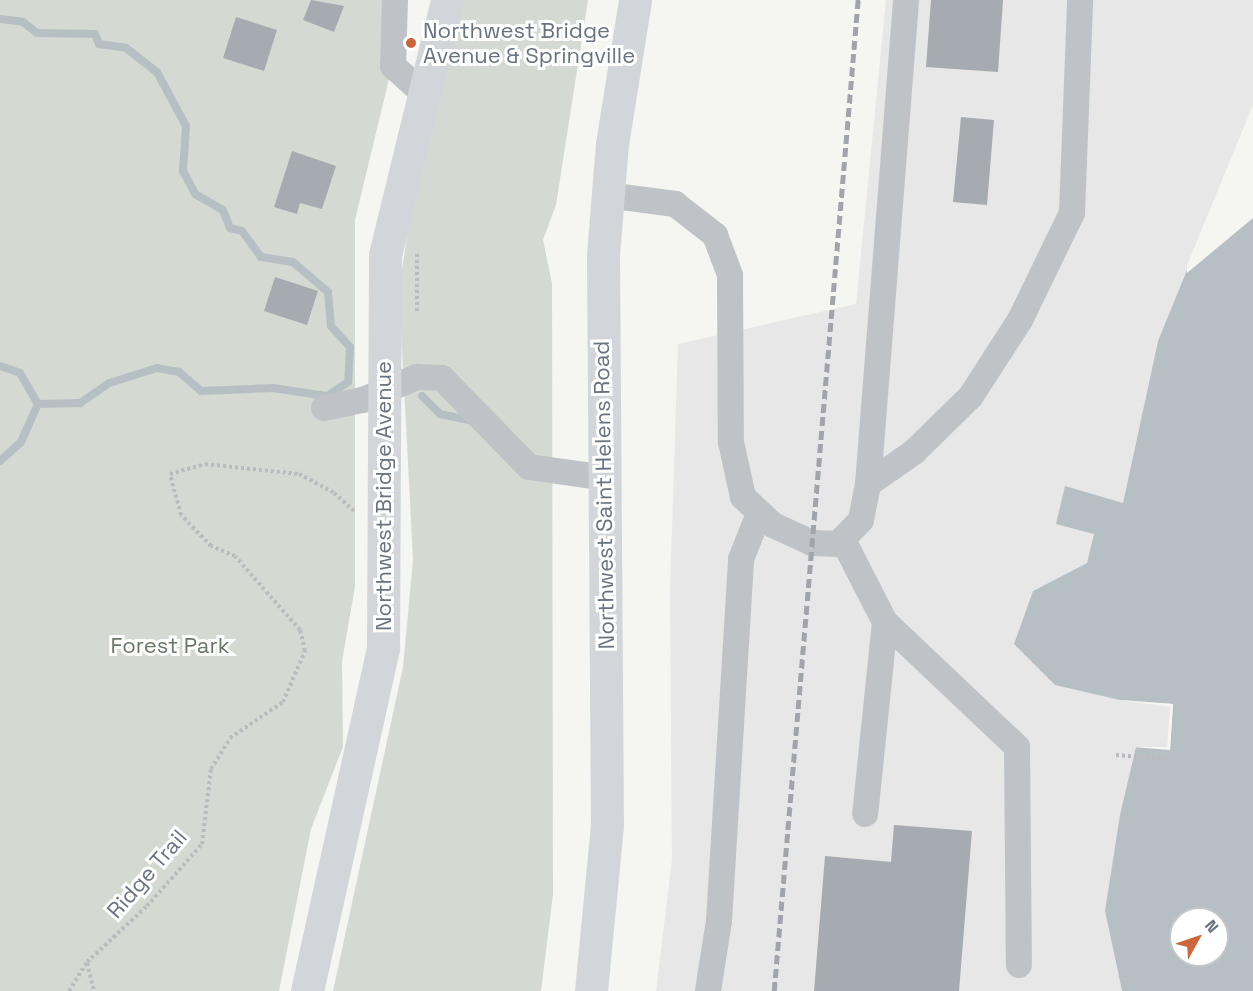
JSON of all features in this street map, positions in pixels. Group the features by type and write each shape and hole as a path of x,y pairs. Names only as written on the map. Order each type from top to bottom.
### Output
{"main road":[{"name":"Northwest Bridge Avenue","path":"307,991 380,672 373,525 383,279 389,228 447,0"},
{"name":"Northwest Saint Helens Road","path":"591,991 608,826 602,326 607,195 635,0"}],"street":[{"path":"395,0 393,66 422,92"},
{"path":"607,195 684,208 706,223 726,254 731,442 743,496 758,516 812,543 843,540 861,520 868,484 906,0"},
{"path":"868,484 914,453 970,396 1020,320 1072,213 1080,0"},
{"path":"324,408 363,400 417,376 442,378 529,467 605,478"},
{"path":"708,991 719,921 741,559 758,516"},
{"path":"843,540 885,622 1017,747 1019,965"},
{"path":"865,814 885,622"}],"path":[{"path":"416,323 417,245"},
{"name":"Ridge Trail","path":"69,991 87,962 202,843 212,769 231,738 283,702 305,651 300,630 235,556 211,546 180,515 170,474 205,464 299,474 334,493 373,525"},
{"path":"1116,755 1166,759"},
{"path":"87,962 94,991"}],"shaded area":[{"path":"886,0 1253,0 1253,108 1158,341 1123,503 1065,487 1095,534 1087,563 1033,591 1120,700 1173,704 1170,750 1105,911 1122,991 656,991 672,860 670,591 678,344 856,304"},
{"path":"1253,108 1253,991 1122,991 1105,911 1120,815 1136,747 1170,749 1173,704 1120,700 1055,685 1014,644 1033,591 1087,563 1094,534 1056,524 1065,486 1123,503 1158,341"}],"green space":[{"name":"Forest Park","path":"0,0 408,0 355,220 355,587 342,661 343,747 311,829 279,991 0,991"},
{"path":"460,0 588,0 556,205 543,240 552,283 553,894 541,991 333,991 403,667 413,560 399,290 411,209"}],"pier":[{"path":"1253,105 1253,218 1187,273 1187,265"},
{"path":"1120,700 1173,704 1170,750 1133,747 1167,747 1170,707"}],"building":[{"path":"311,0 344,6 334,32 303,20"},
{"path":"931,0 1003,0 998,72 926,67"},
{"path":"236,17 277,30 264,71 223,58"},
{"path":"961,117 994,120 987,205 953,202"},
{"path":"292,151 336,166 322,209 300,203 297,214 274,207"},
{"path":"275,277 318,291 307,325 264,311"},
{"path":"894,825 972,831 959,991 814,991 825,856 891,862"}],"waterway":[{"path":"0,19 23,22 37,33 95,34 99,44 126,48 157,72 186,126 183,171 195,194 223,210 230,228 242,231 261,257 293,262 328,292 331,326 350,347 348,382 327,396 273,388 201,391 179,372 157,368 109,383 80,403 38,404"},
{"path":"0,366 20,373 38,404"},
{"path":"422,396 440,414 478,422"},
{"path":"0,461 21,442 38,404"}],"railway":[{"path":"774,991 858,0"}],"place":[{"name":"Northwest Bridge Avenue & Springville","path":"411,43"}]}
